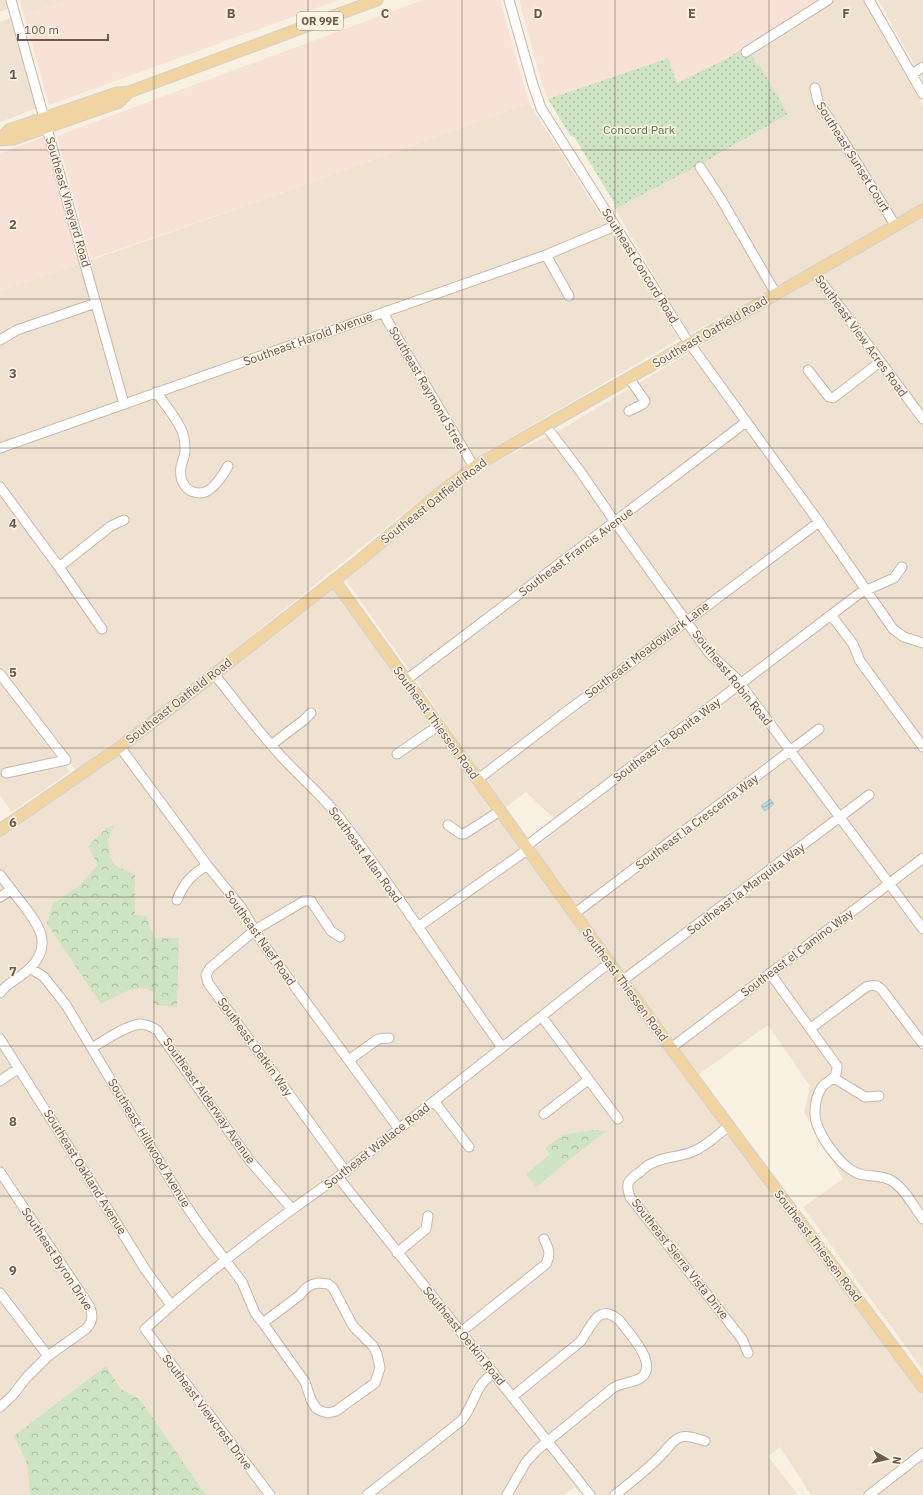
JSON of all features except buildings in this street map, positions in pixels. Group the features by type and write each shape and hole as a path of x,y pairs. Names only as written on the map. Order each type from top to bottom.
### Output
{"main road":[{"name":"OR 99E","path":"0,140 9,130 45,123 117,93 129,92 377,0"},
{"name":"Southeast Oatfield Road","path":"0,830 120,747 334,580 474,467 923,210"},
{"name":"Southeast Thiessen Road","path":"334,580 622,981 923,1387"}],"street":[{"name":"Southeast Vineyard Road","path":"11,0 124,404"},
{"name":"Southeast Concord Road","path":"509,0 541,108 689,343 819,522 893,629 904,637 923,643"},
{"path":"746,52 828,0"},
{"path":"869,0 923,94"},
{"path":"912,74 923,67"},
{"name":"Southeast Sunset Court","path":"815,88 818,102 895,225"},
{"path":"700,167 721,199 776,294"},
{"name":"Southeast Harold Avenue","path":"0,448 546,254 615,226"},
{"path":"546,254 569,296"},
{"name":"Southeast View Acres Road","path":"814,272 923,419"},
{"path":"0,340 17,330 96,302"},
{"name":"Southeast Raymond Street","path":"384,312 387,320 474,467"},
{"path":"808,370 828,397 833,398 880,362"},
{"path":"629,378 645,401 643,404 629,411"},
{"path":"156,392 179,425 183,434 185,450 181,473 182,483 188,490 200,493 205,492 221,480 228,466"},
{"name":"Southeast Francis Avenue","path":"406,680 746,422"},
{"name":"Southeast Robin Road","path":"545,425 580,471 709,653 726,668 740,684 923,929"},
{"path":"0,487 59,567 102,629"},
{"path":"59,567 111,526 124,520"},
{"name":"Southeast Meadowlark Lane","path":"477,780 819,522"},
{"name":"Southeast la Bonita Way","path":"418,927 526,848 831,615 866,590 894,578 902,567"},
{"path":"831,615 853,644 860,661 923,747"},
{"path":"0,674 66,760 6,773"},
{"name":"Southeast Allan Road","path":"214,674 271,745 334,811 502,1047"},
{"path":"271,745 311,713"},
{"path":"397,754 438,726"},
{"name":"Southeast la Crescenta Way","path":"574,914 820,729"},
{"name":"Southeast Naef Road","path":"120,747 207,865 241,907 270,953 399,1129"},
{"name":"Southeast la Marquita Way","path":"622,981 841,818 869,795"},
{"path":"448,825 461,834 464,834 500,811"},
{"name":"Southeast el Camino Way","path":"671,1048 923,858"},
{"path":"177,900 186,882 207,865"},
{"path":"0,874 36,922 41,933 42,943 40,952 30,968 7,985 0,993"},
{"path":"0,897 11,890"},
{"name":"Southeast Oetkin Way","path":"340,937 332,931 311,901 304,901 255,930 210,968 206,975 208,983 342,1175"},
{"name":"Southeast Wallace Road","path":"145,1329 171,1305 226,1261 292,1209 342,1175 609,963"},
{"name":"Southeast Hillwood Avenue","path":"30,968 41,974 56,991 92,1048 183,1201 246,1289 255,1312 301,1376 316,1408 328,1413 336,1410 374,1383 380,1368 377,1354 373,1346 353,1326 338,1296 333,1288 328,1284 313,1284 263,1323"},
{"path":"770,973 837,1066 837,1072 834,1078 823,1086 816,1099 814,1114 820,1132 840,1160 850,1169 862,1175 886,1178 897,1184 923,1219"},
{"path":"811,1028 866,987 877,985 884,991 923,1044"},
{"path":"542,1017 618,1119"},
{"name":"Southeast Alderway Avenue","path":"92,1048 130,1027 140,1024 157,1030 250,1161 292,1209"},
{"path":"349,1060 378,1039 389,1038"},
{"name":"Southeast Oakland Avenue","path":"0,1039 145,1269 171,1305"},
{"path":"0,1081 19,1068"},
{"path":"834,1078 865,1097 879,1096"},
{"path":"544,1114 588,1080"},
{"path":"434,1101 469,1147"},
{"name":"Southeast Sierra Vista Drive","path":"729,1126 694,1151 681,1156 660,1160 651,1164 630,1179 627,1189 630,1197 742,1339 748,1353"},
{"name":"Southeast Byron Drive","path":"0,1172 90,1307 93,1315 91,1323 86,1329 48,1356 29,1375 19,1389 1,1402"},
{"name":"Southeast Oetkin Road","path":"342,1175 398,1253 590,1495"},
{"path":"398,1253 426,1229 428,1216"},
{"path":"460,1332 546,1264 550,1257 549,1249 544,1239"},
{"path":"0,1294 48,1356"},
{"path":"507,1495 526,1462 547,1442 613,1388 642,1377 648,1365 646,1357 620,1320 609,1314 602,1314 596,1317 592,1322 586,1335 580,1342 512,1397"},
{"name":"Southeast Viewcrest Drive","path":"145,1329 270,1495"},
{"path":"367,1495 461,1420 470,1410 479,1386 485,1379 494,1373"},
{"path":"615,1495 658,1459 674,1441 680,1437 694,1437 705,1441"},
{"path":"869,1495 923,1453"}],"shaded area":[{"path":"0,0 6,0 9,9 0,12"},
{"path":"20,0 70,0 24,14"},
{"path":"70,0 339,0 49,105 24,14"},
{"path":"423,0 500,0 529,103 285,192 91,259 57,136"},
{"path":"519,0 819,0 726,59 677,84 668,58 548,99 541,80"},
{"path":"834,0 863,0 923,105 923,203 777,286 703,163 788,114 766,76 759,65 757,65 747,46"},
{"path":"878,0 923,0 923,80"},
{"path":"11,18 37,108 0,122 0,22"},
{"path":"529,103 679,339 476,458 419,501 208,671 77,772 0,670 0,291 285,192"},
{"path":"44,137 80,264 0,291 0,153"},
{"path":"695,167 770,292 689,334 615,209"},
{"path":"923,218 923,1370 803,1207 843,1179 804,1112 810,1086 768,1025 699,1074 672,1040 534,849 562,826 526,792 505,808 345,578 473,472 557,432 812,279"},
{"path":"333,587 602,961 609,973 923,1395 923,1495 811,1495 780,1447 768,1456 798,1495 582,1495 575,1487 564,1495 206,1495 139,1398 121,1389 106,1366 27,1463 30,1495 0,1495 0,833"},
{"path":"0,681 70,772 12,812 0,796"}],"green space":[{"name":"Concord Park","path":"747,46 757,65 759,64 788,114 703,163 615,209 614,202 574,137 570,135 548,99 668,58 677,83 726,59"},
{"path":"114,825 108,840 110,858 116,866 135,874 135,915 146,916 154,938 179,938 177,1007 153,1005 154,993 148,989 141,988 128,991 101,1004 47,924 53,903 78,887 98,865 88,846 107,828"},
{"path":"593,1130 606,1131 560,1167 545,1148 563,1135"},
{"path":"551,1153 562,1166 537,1187 526,1174"},
{"path":"106,1366 121,1389 139,1398 206,1495 30,1495 27,1463 14,1436"}],"water":[{"path":"770,799 774,804 765,811 761,806"}]}
